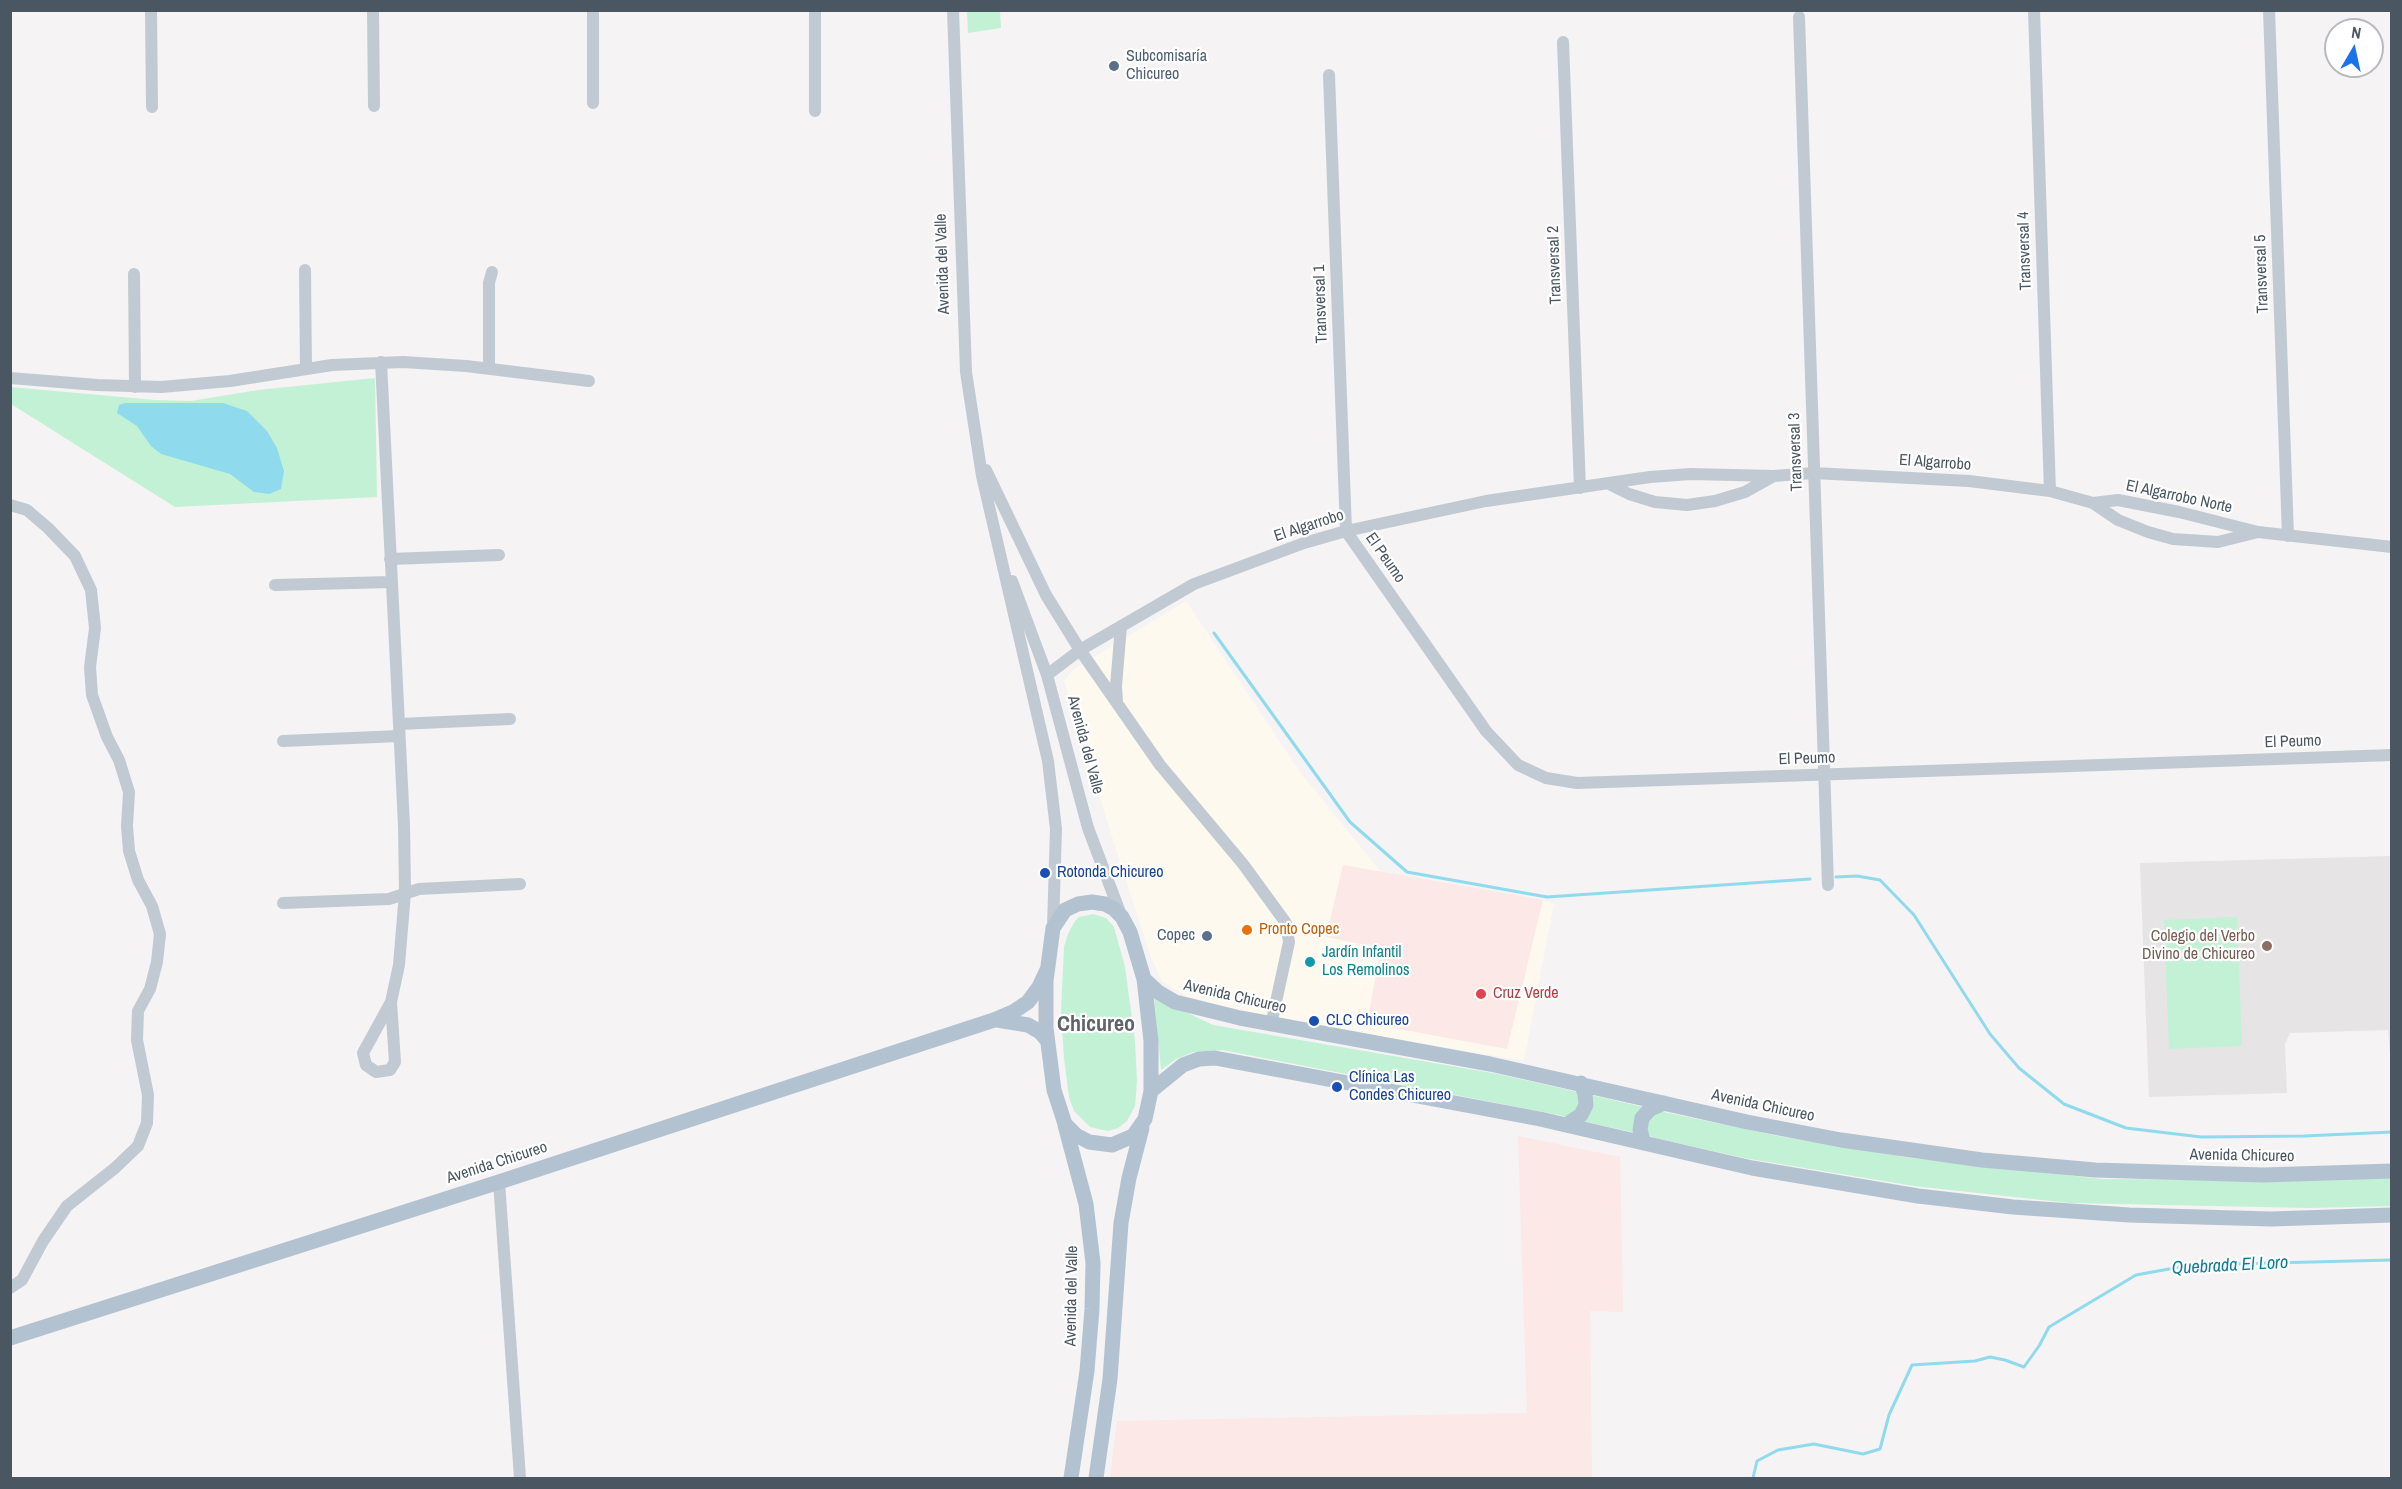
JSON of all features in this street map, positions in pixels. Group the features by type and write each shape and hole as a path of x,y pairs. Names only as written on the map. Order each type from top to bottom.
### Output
{"main road":[{"path":"1053,928 1065,910 1085,902 1106,904 1122,917 1136,947 1144,979 1151,1041 1151,1091 1129,1178 1121,1223 1110,1379 1096,1479"},
{"name":"Avenida del Valle","path":"1053,928 1045,1004 1047,1040 1054,1090 1086,1204 1093,1263 1087,1371 1071,1479"},
{"name":"Avenida Chicureo","path":"10,1338 499,1182 994,1020 1013,1012 1028,1002 1039,987 1047,970"},
{"name":"Avenida Chicureo","path":"1144,979 1166,998 1180,1004 1271,1025 1490,1064 1811,1135 1993,1161 2176,1173 2309,1175 2391,1171"},
{"name":"Avenida Chicureo","path":"994,1020 1028,1025 1040,1032 1047,1040"},
{"path":"1151,1091 1184,1065 1199,1059 1215,1058 1566,1125 1741,1165 1918,1196 2013,1208 2178,1217 2292,1219 2391,1215"},
{"path":"1566,1125 1581,1115 1586,1105 1581,1083"},
{"path":"1644,1143 1640,1130 1642,1118 1650,1109 1664,1103"},
{"path":"1062,1117 1070,1130 1082,1139 1104,1145 1128,1140 1143,1125"}],"street":[{"path":"151,10 152,107"},
{"path":"373,10 374,106"},
{"path":"593,10 593,103"},
{"path":"815,10 815,111"},
{"name":"Avenida del Valle","path":"953,10 963,332 967,383 977,451 990,514 1048,760 1056,829 1053,928"},
{"name":"Transversal 4","path":"2034,10 2050,491"},
{"name":"Transversal 5","path":"2269,10 2288,536"},
{"name":"Transversal 3","path":"1798,17 1828,885"},
{"name":"Transversal 2","path":"1563,42 1580,488"},
{"name":"Transversal 1","path":"1329,75 1346,531"},
{"path":"305,270 306,368"},
{"path":"489,369 489,283 492,272"},
{"path":"134,274 135,387"},
{"path":"381,362 405,893 401,954 391,1002 395,1062 390,1070 375,1072 366,1065 363,1053 391,1002"},
{"path":"10,378 135,387 208,384 306,368 381,362 423,362 589,381"},
{"path":"977,451 1046,595 1080,650 1160,765 1243,864 1286,922 1289,942 1271,1025"},
{"name":"El Algarrobo","path":"1773,476 1813,473 1923,478 2050,491 2093,502"},
{"path":"1609,484 1650,477 1691,474 1773,476"},
{"path":"1609,484 1629,494 1654,502 1687,505 1715,501 1745,492 1773,476"},
{"name":"El Algarrobo","path":"1047,675 1080,650 1194,584 1304,543 1346,531 1477,503 1609,484"},
{"name":"El Algarrobo Norte","path":"2093,502 2118,500 2139,503 2258,532"},
{"path":"2093,502 2118,519 2148,532 2174,539 2218,542 2258,532 2391,547"},
{"path":"10,505 27,510 75,556 91,590 95,628 90,668 92,695 107,737 119,760 129,792 127,826 129,851 138,880 152,906 160,934 158,962 150,988 138,1011 137,1040 148,1095 147,1123 138,1146 115,1168 67,1206 43,1241 22,1280 10,1288"},
{"name":"Avenida del Valle","path":"990,514 1047,675 1089,828 1122,917"},
{"name":"El Peumo","path":"1346,531 1491,736 1511,759 1527,771 1546,778 1577,783 2391,755"},
{"path":"390,559 499,555"},
{"path":"275,585 391,582"},
{"path":"1117,704 1116,686 1121,626"},
{"path":"283,741 510,719"},
{"path":"283,903 389,899 419,889 520,884"},
{"path":"499,1182 520,1479"}],"shaded area":[{"path":"1186,601 1300,772 1381,872 1554,903 1524,1061 1257,1015 1186,996 1162,981 1152,960 1117,853 1064,681 1074,669"},
{"name":"Colegio del Verbo Divino de Chicureo","path":"2391,856 2391,1068 2388,1030 2290,1033 2285,1044 2287,1093 2149,1097 2140,863"},
{"path":"1343,865 1543,900 1507,1049 1367,1023 1381,948 1326,937"},
{"path":"1518,1136 1620,1157 1623,1312 1590,1311 1592,1478 1110,1478 1117,1421 1527,1413"}],"green space":[{"path":"967,11 1000,11 1001,28 968,33"},
{"path":"375,378 377,497 175,507 11,404 10,387 191,401 258,390"},
{"path":"1093,914 1106,918 1114,927 1125,967 1135,1041 1137,1082 1135,1106 1127,1121 1118,1128 1108,1131 1090,1127 1074,1111 1069,1097 1064,1058 1061,1013 1064,947 1075,921 1079,917"},
{"path":"2237,917 2242,1046 2169,1049 2164,920"},
{"path":"1154,997 1213,1025 1498,1074 1578,1092 1581,1101 1576,1111 1569,1117 1222,1050 1193,1052 1176,1059 1161,1070"},
{"path":"1591,1095 1643,1107 1636,1133 1582,1121"},
{"path":"1659,1111 1778,1136 1911,1158 2102,1179 2325,1180 2391,1177 2391,1206 2310,1208 2070,1203 1914,1186 1744,1158 1651,1137 1645,1129 1648,1118"}],"water":[{"path":"125,403 223,403 247,411 267,431 277,448 284,471 281,489 269,494 254,492 230,474 161,454 151,446 137,426 117,413 119,405"}],"waterway":[{"path":"1214,633 1350,822 1407,872 1547,897 1810,879"},
{"path":"1836,877 1857,876 1880,880 1914,915 1990,1034 2019,1068 2064,1104 2126,1128 2201,1137 2392,1132"},
{"name":"Quebrada El Loro","path":"1753,1478 1757,1461 1778,1450 1814,1444 1863,1454 1880,1449 1889,1415 1912,1365 1975,1361 1990,1357 2024,1367 2049,1327 2136,1275 2191,1265 2392,1260"}],"place":[{"name":"Subcomisaría Chicureo","path":"1114,66"},
{"name":"Rotonda Chicureo","path":"1045,873"},
{"name":"Pronto Copec","path":"1247,930"},
{"name":"Copec","path":"1207,936"},
{"name":"Colegio del Verbo Divino de Chicureo","path":"2267,946"},
{"name":"Jardín Infantil Los Remolinos","path":"1310,962"},
{"name":"Cruz Verde","path":"1481,994"},
{"name":"CLC Chicureo","path":"1314,1021"},
{"name":"Clínica Las Condes Chicureo","path":"1337,1087"}],"district":[{"name":"Chicureo","path":"1096,1025"}]}
